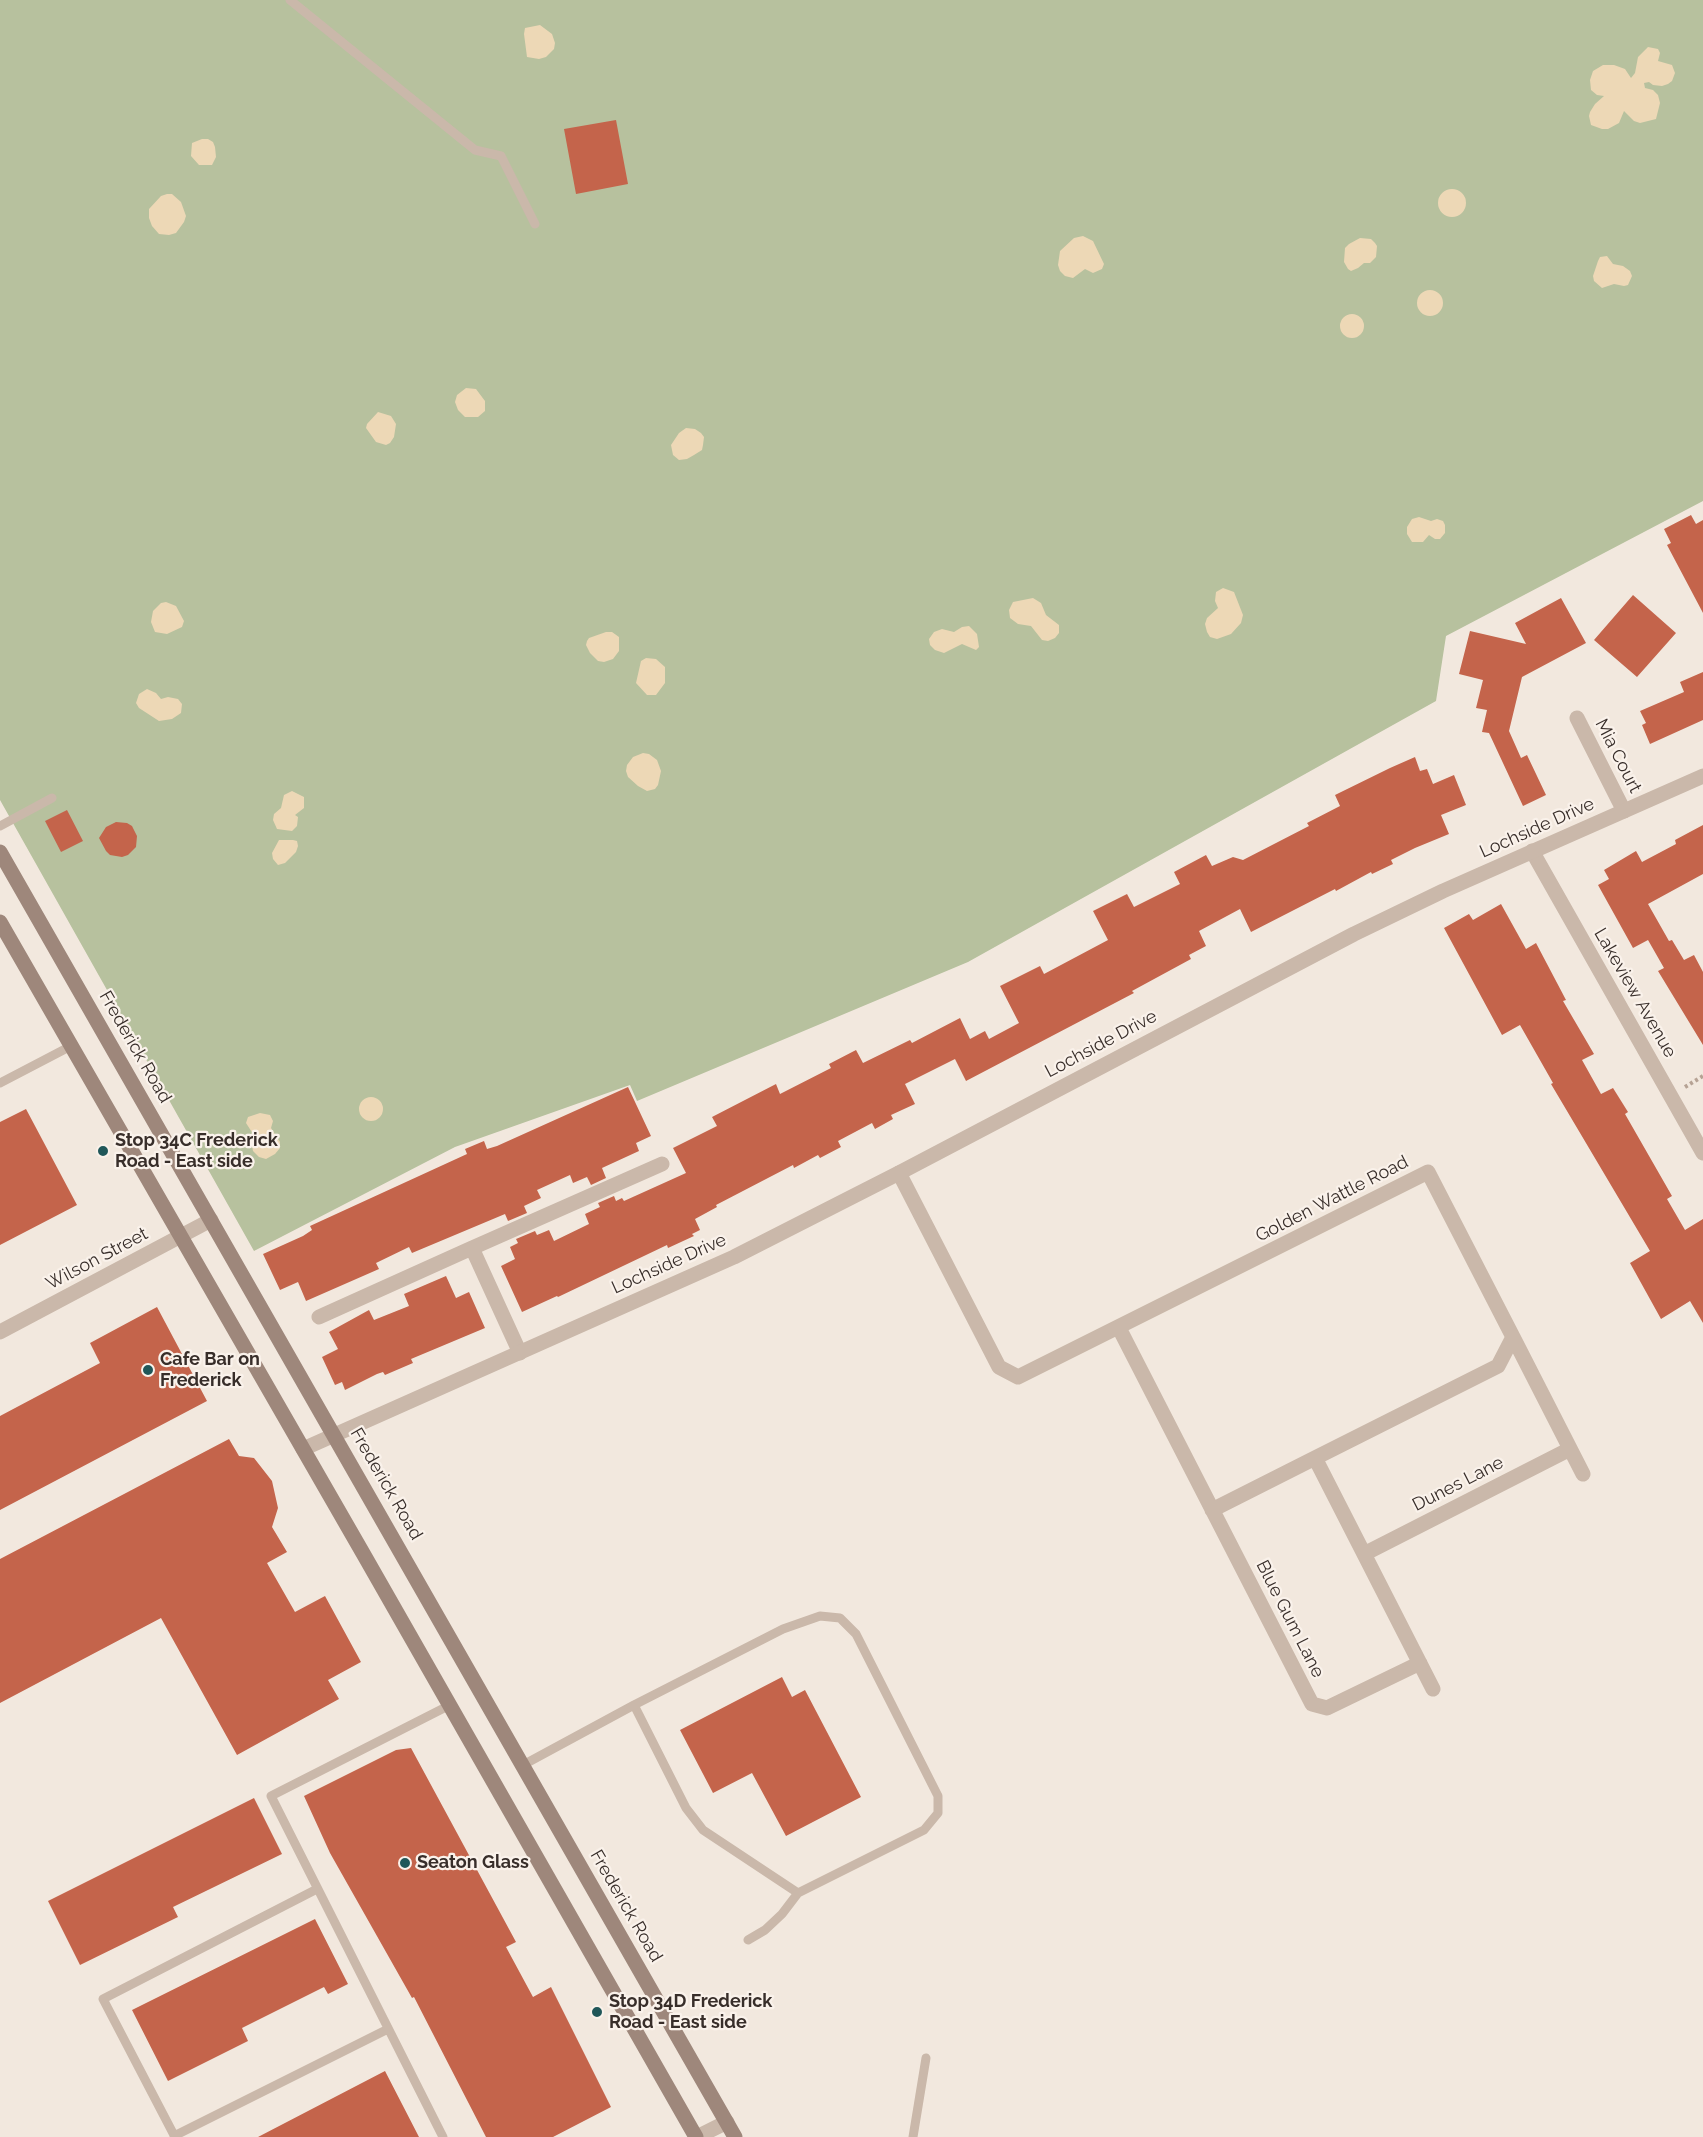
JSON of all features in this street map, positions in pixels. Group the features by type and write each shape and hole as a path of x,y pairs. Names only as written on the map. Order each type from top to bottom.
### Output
{"main road":[{"name":"Frederick Road","path":"0,852 735,2137"},
{"path":"0,922 696,2137"}],"street":[{"name":"Mia Court","path":"1577,718 1624,811"},
{"name":"Lochside Drive","path":"303,1449 734,1257 1354,934 1443,891 1703,776"},
{"name":"Lakeview Avenue","path":"1532,851 1703,1153"},
{"path":"319,1317 662,1164"},
{"name":"Golden Wattle Road","path":"899,1173 999,1367 1018,1377 1428,1172 1513,1337"},
{"name":"Wilson Street","path":"0,1332 211,1220"},
{"path":"472,1248 520,1353"},
{"name":"Blue Gum Lane","path":"1119,1328 1312,1704 1327,1708 1420,1663"},
{"path":"1513,1337 1583,1474"},
{"path":"1212,1510 1498,1366 1513,1337"},
{"name":"Dunes Lane","path":"1364,1554 1570,1449"},
{"path":"1315,1458 1433,1689"},
{"path":"696,2137 727,2122"}],"lane":[{"path":"290,0 475,150 501,156 535,224"},
{"path":"0,826 52,798"},
{"path":"0,1083 71,1046"},
{"path":"523,1765 783,1629 820,1616 840,1618 856,1634 938,1796 938,1813 924,1830 798,1893 782,1914 765,1930 748,1940"},
{"path":"443,2137 271,1796 450,1705"},
{"path":"634,1705 686,1808 703,1830 798,1893"},
{"path":"317,1889 104,1999 175,2136 388,2029"},
{"path":"913,2137 926,2058"}],"green space":[{"path":"0,0 1703,0 1703,501 1446,636 1436,701 968,962 637,1101 630,1085 455,1147 254,1251 0,800"}],"sand":[{"path":"540,25 552,34 554,49 546,57 539,59 527,57 525,28"},
{"path":"1648,47 1658,49 1660,53 1658,61 1672,65 1675,73 1672,81 1662,86 1649,82 1644,83 1645,88 1653,90 1658,95 1660,103 1656,119 1640,123 1634,121 1624,111 1619,123 1608,129 1591,125 1590,112 1604,96 1597,95 1591,90 1590,80 1593,71 1603,65 1614,65 1625,69 1631,78 1635,73 1638,57"},
{"path":"202,139 213,142 215,147 216,157 212,165 199,165 191,156 192,143"},
{"path":"1452,189 1462,193 1466,203 1462,213 1452,217 1442,213 1438,203 1442,193"},
{"path":"172,194 181,202 186,216 176,233 169,235 159,234 149,218 149,209 161,196"},
{"path":"1083,236 1093,241 1104,264 1102,269 1093,273 1085,269 1073,278 1065,276 1058,265 1060,251 1074,238"},
{"path":"1360,238 1371,239 1375,243 1376,257 1370,263 1364,263 1351,271 1344,262 1345,248"},
{"path":"1607,256 1613,264 1623,266 1630,271 1632,276 1628,285 1614,284 1602,288 1594,281 1593,276 1600,257"},
{"path":"1430,290 1439,294 1443,303 1439,312 1430,316 1421,312 1417,303 1421,294"},
{"path":"1352,314 1357,315 1363,321 1363,331 1357,337 1352,338 1347,337 1341,331 1340,326 1341,321 1347,315"},
{"path":"466,388 476,389 485,401 485,411 478,417 465,417 458,410 455,402 457,395"},
{"path":"378,412 391,416 396,424 394,437 386,445 376,442 366,428"},
{"path":"686,428 695,429 704,437 702,450 687,459 679,460 673,455 671,445 679,433"},
{"path":"1419,517 1431,521 1437,519 1443,521 1445,533 1440,539 1429,535 1423,542 1412,542 1407,534 1407,527 1412,519"},
{"path":"1223,588 1234,592 1243,615 1241,623 1231,634 1217,639 1210,637 1205,624 1207,618 1218,608 1215,601 1216,592"},
{"path":"1033,598 1041,603 1046,615 1059,625 1059,633 1055,638 1048,641 1042,640 1031,626 1018,624 1010,618 1009,610 1013,602"},
{"path":"166,602 176,606 184,621 182,627 167,634 155,632 151,622 153,611 161,603"},
{"path":"969,626 977,634 979,647 976,650 962,644 944,653 935,650 930,645 929,639 934,632 942,629 954,632"},
{"path":"612,632 619,637 619,651 613,659 598,661 590,653 586,645 587,641 589,638"},
{"path":"646,658 656,659 665,667 665,683 656,695 647,695 636,683 641,661"},
{"path":"147,689 156,693 161,699 168,697 178,699 182,704 181,713 172,719 159,721 139,708 136,703 139,694"},
{"path":"643,753 657,760 661,771 658,785 655,789 647,791 628,777 626,771 633,757"},
{"path":"292,791 304,797 304,808 295,815 298,817 297,826 292,831 277,829 273,820 274,814 281,808 284,795"},
{"path":"279,840 297,841 298,846 296,852 285,863 278,865 272,853"},
{"path":"371,1097 380,1100 383,1109 380,1118 371,1121 362,1118 359,1109 362,1100"},
{"path":"260,1113 270,1115 273,1121 271,1128 280,1142 280,1148 266,1159 259,1157 253,1151 255,1137 246,1123 248,1117"}],"building":[{"path":"616,120 628,184 576,194 564,129"},
{"path":"1691,515 1696,524 1703,520 1703,613 1667,545 1671,543 1664,529"},
{"path":"1633,595 1676,633 1637,677 1594,640"},
{"path":"1561,598 1586,643 1522,677 1509,731 1521,758 1527,755 1546,795 1523,806 1489,733 1482,732 1487,710 1476,708 1483,680 1459,674 1470,631 1526,644 1515,623"},
{"path":"1703,672 1703,720 1650,744 1642,725 1646,723 1640,711 1684,692 1680,682"},
{"path":"1415,757 1420,771 1427,769 1433,784 1454,775 1466,805 1441,815 1449,834 1415,848 1391,860 1393,864 1372,874 1371,872 1336,891 1335,889 1251,932 1240,909 1199,931 1206,946 1189,955 1191,959 1132,991 1134,993 966,1081 955,1059 905,1084 915,1104 891,1115 893,1119 875,1129 872,1123 838,1141 841,1147 820,1158 818,1155 794,1168 793,1165 716,1205 717,1207 695,1219 700,1230 692,1234 694,1236 668,1248 667,1245 522,1312 501,1266 515,1259 510,1247 518,1243 516,1239 535,1231 537,1235 549,1230 554,1241 589,1224 585,1214 600,1207 598,1203 614,1196 616,1201 622,1198 624,1201 686,1173 673,1148 717,1126 712,1117 776,1084 780,1094 831,1068 829,1064 856,1050 863,1063 910,1040 912,1043 960,1018 970,1039 985,1031 989,1039 1019,1023 1000,986 1040,966 1044,974 1108,940 1093,911 1127,894 1134,907 1180,884 1174,872 1206,855 1212,866 1233,857 1243,860 1309,826 1307,823 1340,806 1335,795"},
{"path":"67,810 83,841 61,852 45,821"},
{"path":"116,822 132,826 137,836 136,847 128,855 122,857 110,855 99,838 106,827"},
{"path":"1703,825 1703,874 1648,904 1669,941 1672,940 1684,960 1694,955 1703,972 1703,1045 1658,971 1664,968 1648,940 1633,948 1598,885 1609,879 1604,870 1636,851 1642,862 1676,844 1675,840"},
{"path":"1501,904 1526,949 1536,943 1566,1000 1563,1001 1594,1054 1582,1060 1601,1094 1613,1088 1628,1112 1625,1114 1672,1196 1667,1199 1685,1230 1703,1219 1703,1323 1690,1301 1661,1319 1630,1263 1650,1251 1551,1084 1553,1083 1520,1025 1502,1035 1444,928 1469,914 1473,920"},
{"path":"628,1087 651,1136 636,1143 639,1151 602,1168 606,1178 591,1185 587,1177 573,1183 570,1175 537,1190 541,1198 524,1206 527,1213 508,1221 505,1214 412,1253 409,1247 376,1263 379,1269 306,1301 298,1282 280,1290 263,1254 303,1236 312,1230 310,1226 467,1154 465,1149 484,1141 487,1149 497,1146"},
{"path":"26,1109 77,1205 0,1245 0,1122"},
{"path":"446,1276 456,1298 469,1292 485,1328 411,1359 413,1363 385,1375 383,1372 377,1374 345,1390 342,1382 335,1385 322,1357 338,1349 329,1332 369,1310 374,1320 409,1306 404,1294"},
{"path":"157,1307 207,1401 0,1510 0,1416 100,1363 90,1343"},
{"path":"229,1439 239,1456 254,1458 272,1481 278,1508 272,1527 287,1552 267,1563 295,1612 325,1596 361,1662 328,1680 339,1699 237,1755 161,1618 0,1703 0,1559"},
{"path":"782,1677 792,1697 805,1690 861,1797 786,1836 752,1773 713,1793 680,1730"},
{"path":"411,1748 516,1942 506,1947 533,1997 551,1987 611,2107 553,2137 486,2137 414,1997 412,1998 330,1853 304,1796 396,1750"},
{"path":"254,1798 282,1854 173,1907 178,1917 80,1965 48,1901"},
{"path":"315,1919 348,1984 328,1994 324,1987 242,2028 248,2041 168,2081 132,2010"},
{"path":"385,2071 419,2137 258,2137"}],"place":[{"name":"Stop 34C Frederick Road - East side","path":"103,1151"},
{"name":"Cafe Bar on Frederick","path":"148,1370"},
{"name":"Seaton Glass","path":"405,1863"},
{"name":"Stop 34D Frederick Road - East side","path":"597,2012"}]}
